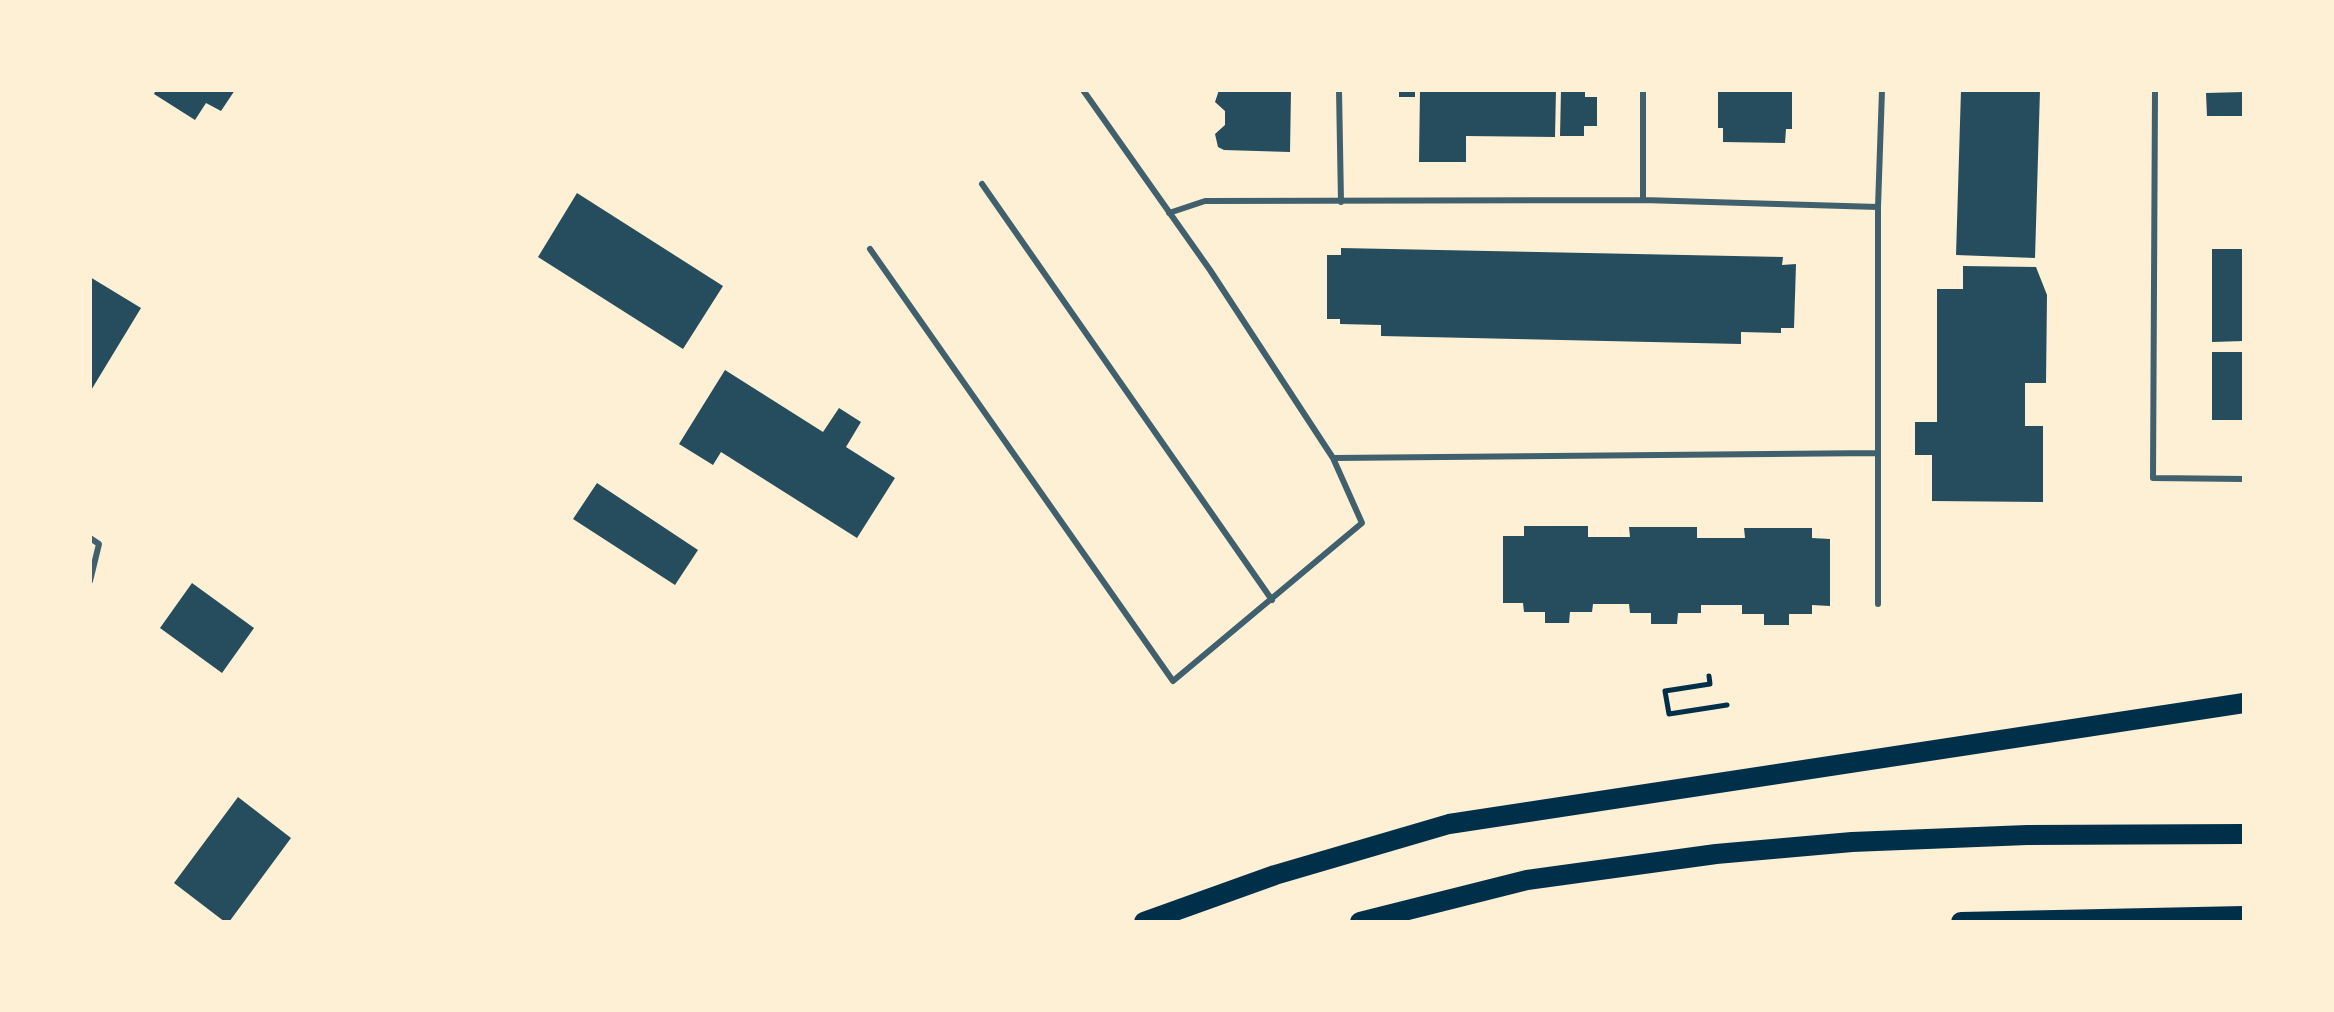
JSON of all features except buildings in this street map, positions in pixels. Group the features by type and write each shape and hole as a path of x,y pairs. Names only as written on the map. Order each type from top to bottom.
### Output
{"main road":[{"path":"1144,922 1275,875 1449,824 2244,703"},
{"path":"1360,922 1527,880 1716,854 1852,842 2027,835 2244,834"},
{"path":"1961,922 2244,916"}],"lane":[{"path":"870,249 1173,681 1362,523 1333,458 1083,90"},
{"path":"1339,90 1341,202"},
{"path":"1643,90 1643,200"},
{"path":"1878,604 1878,207 1882,90"},
{"path":"2155,90 2153,478 2244,479"},
{"path":"982,184 1272,600"},
{"path":"1169,213 1205,201 1643,200 1878,207"},
{"path":"1333,458 1878,453"},
{"path":"90,538 99,544 90,581"}],"path":[{"path":"1709,676 1710,684 1665,691 1669,714 1727,705"}]}
